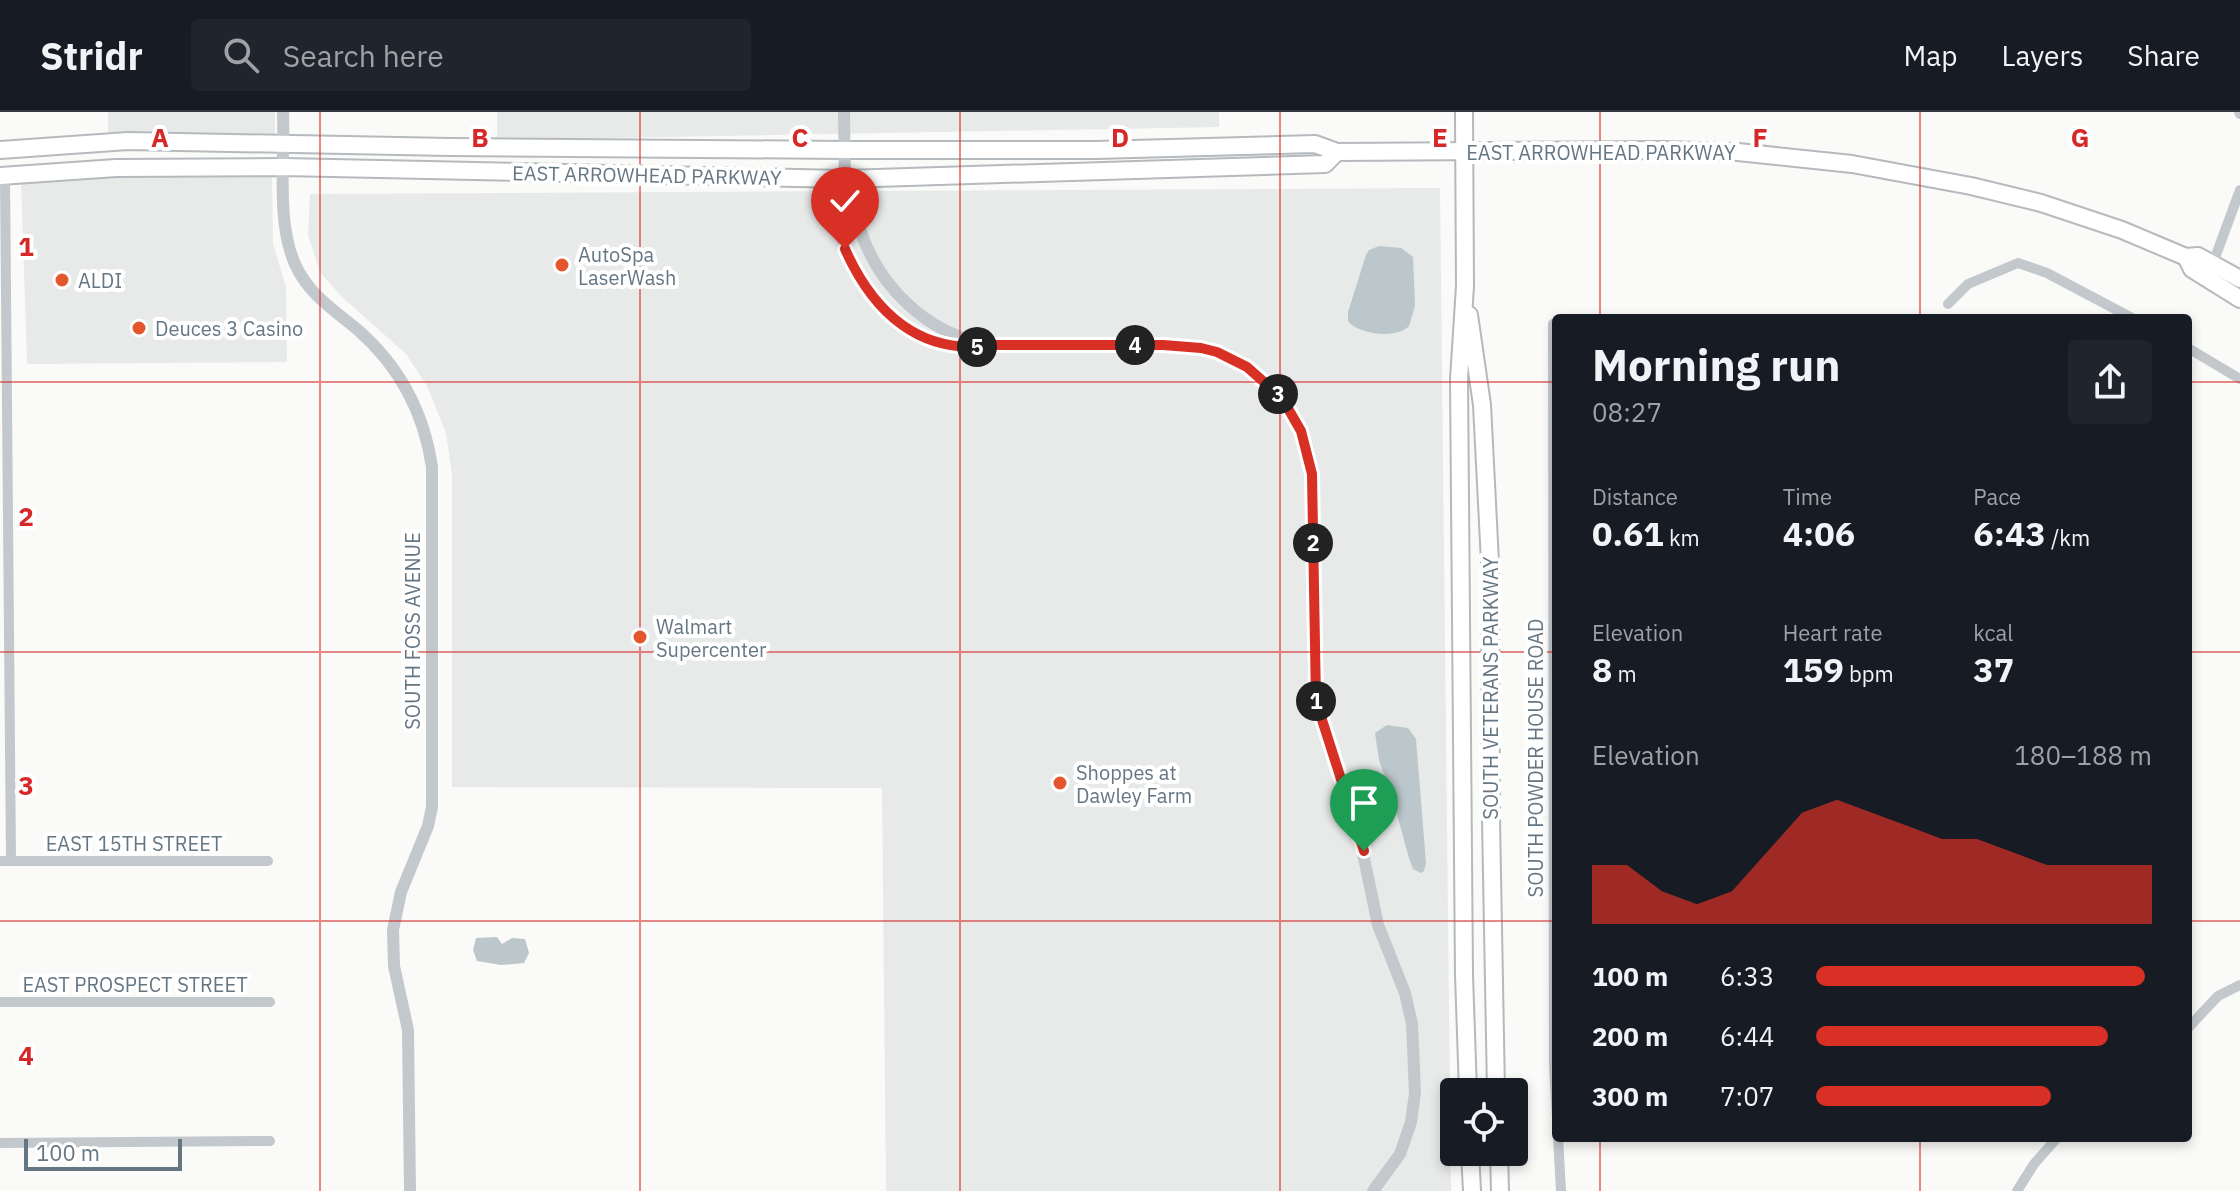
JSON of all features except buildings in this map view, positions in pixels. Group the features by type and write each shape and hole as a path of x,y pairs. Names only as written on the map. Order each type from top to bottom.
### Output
{"main road":[{"name":"SOUTH VETERANS PARKWAY","path":"1464,112 1465,286 1459,379 1468,1078"},
{"name":"EAST ARROWHEAD PARKWAY","path":"0,150 97,142 846,150 1096,150 1315,144 1337,152 1676,150 1776,155 1852,164 1971,186 2041,203 2122,230 2186,257 2192,269 2240,279"},
{"name":"EAST ARROWHEAD PARKWAY","path":"3,175 116,168 284,167 845,181 1325,164 1337,152"},
{"name":"EAST ARROWHEAD PARKWAY","path":"2209,271 2240,299"},
{"name":"SOUTH VETERANS PARKWAY","path":"1465,286 1482,405 1490,562 1496,1078"},
{"path":"1471,1166 1472,1191"},
{"path":"1499,1166 1500,1191"}],"street":[{"name":"SOUTH FOSS AVENUE","path":"283,112 286,228 296,267 320,300 370,342 398,376 419,417 432,467 432,807 428,826 401,892 393,949 408,1030 410,1191"},
{"path":"844,112 845,181 835,197 840,235 851,263 878,303 911,331 945,346 970,348 992,345 1163,345 1201,348 1233,359 1260,377 1282,398 1296,420 1307,445 1313,478 1313,665 1316,701 1360,839 1378,925 1405,993 1413,1032 1415,1093 1411,1122 1400,1154 1373,1191"},
{"path":"3,175 6,861"},
{"path":"845,181 856,196 860,230 868,251 916,313 939,328 968,340 992,345"},
{"path":"2209,271 2240,190"},
{"path":"1948,304 1968,284 2018,263 2047,273 2124,314"},
{"path":"2192,350 2240,379"},
{"name":"EAST 15TH STREET","path":"6,861 268,861"},
{"path":"2192,1024 2218,996 2240,985"},
{"name":"EAST PROSPECT STREET","path":"0,1002 270,1002"},
{"path":"0,1143 270,1141"},
{"name":"SOUTH POWDER HOUSE ROAD","path":"1557,1142 1561,1191"},
{"path":"2017,1191 2034,1164 2053,1142"}],"shaded area":[{"path":"108,112 275,112 275,148 108,149"},
{"path":"497,112 1219,112 1219,127 497,140"},
{"path":"272,175 273,244 286,287 287,362 27,364 21,178"},
{"path":"1440,188 1450,1078 1440,1078 1440,1166 1451,1166 1451,1191 886,1191 882,788 452,787 452,475 446,433 427,386 406,354 340,295 320,272 308,235 310,194"},
{"path":"1379,246 1401,248 1413,257 1415,306 1409,326 1396,333 1378,334 1360,330 1348,321 1366,255 1369,250"},
{"path":"1387,725 1408,728 1416,739 1426,863 1421,873 1413,869 1379,760 1375,733"},
{"path":"497,937 502,944 512,938 525,939 529,953 524,963 501,965 477,961 473,950 476,938"}],"place":[{"name":"AutoSpa LaserWash","path":"562,265"},
{"name":"ALDI","path":"62,280"},
{"name":"Deuces 3 Casino","path":"139,328"},
{"name":"Walmart Supercenter","path":"640,637"},
{"name":"Shoppes at Dawley Farm","path":"1060,783"}],"route":[{"path":"845,249 859,277 878,303 911,331 945,346 1163,345 1201,348 1217,352 1247,367 1282,398 1307,445 1312,474 1316,701 1364,851"}]}
